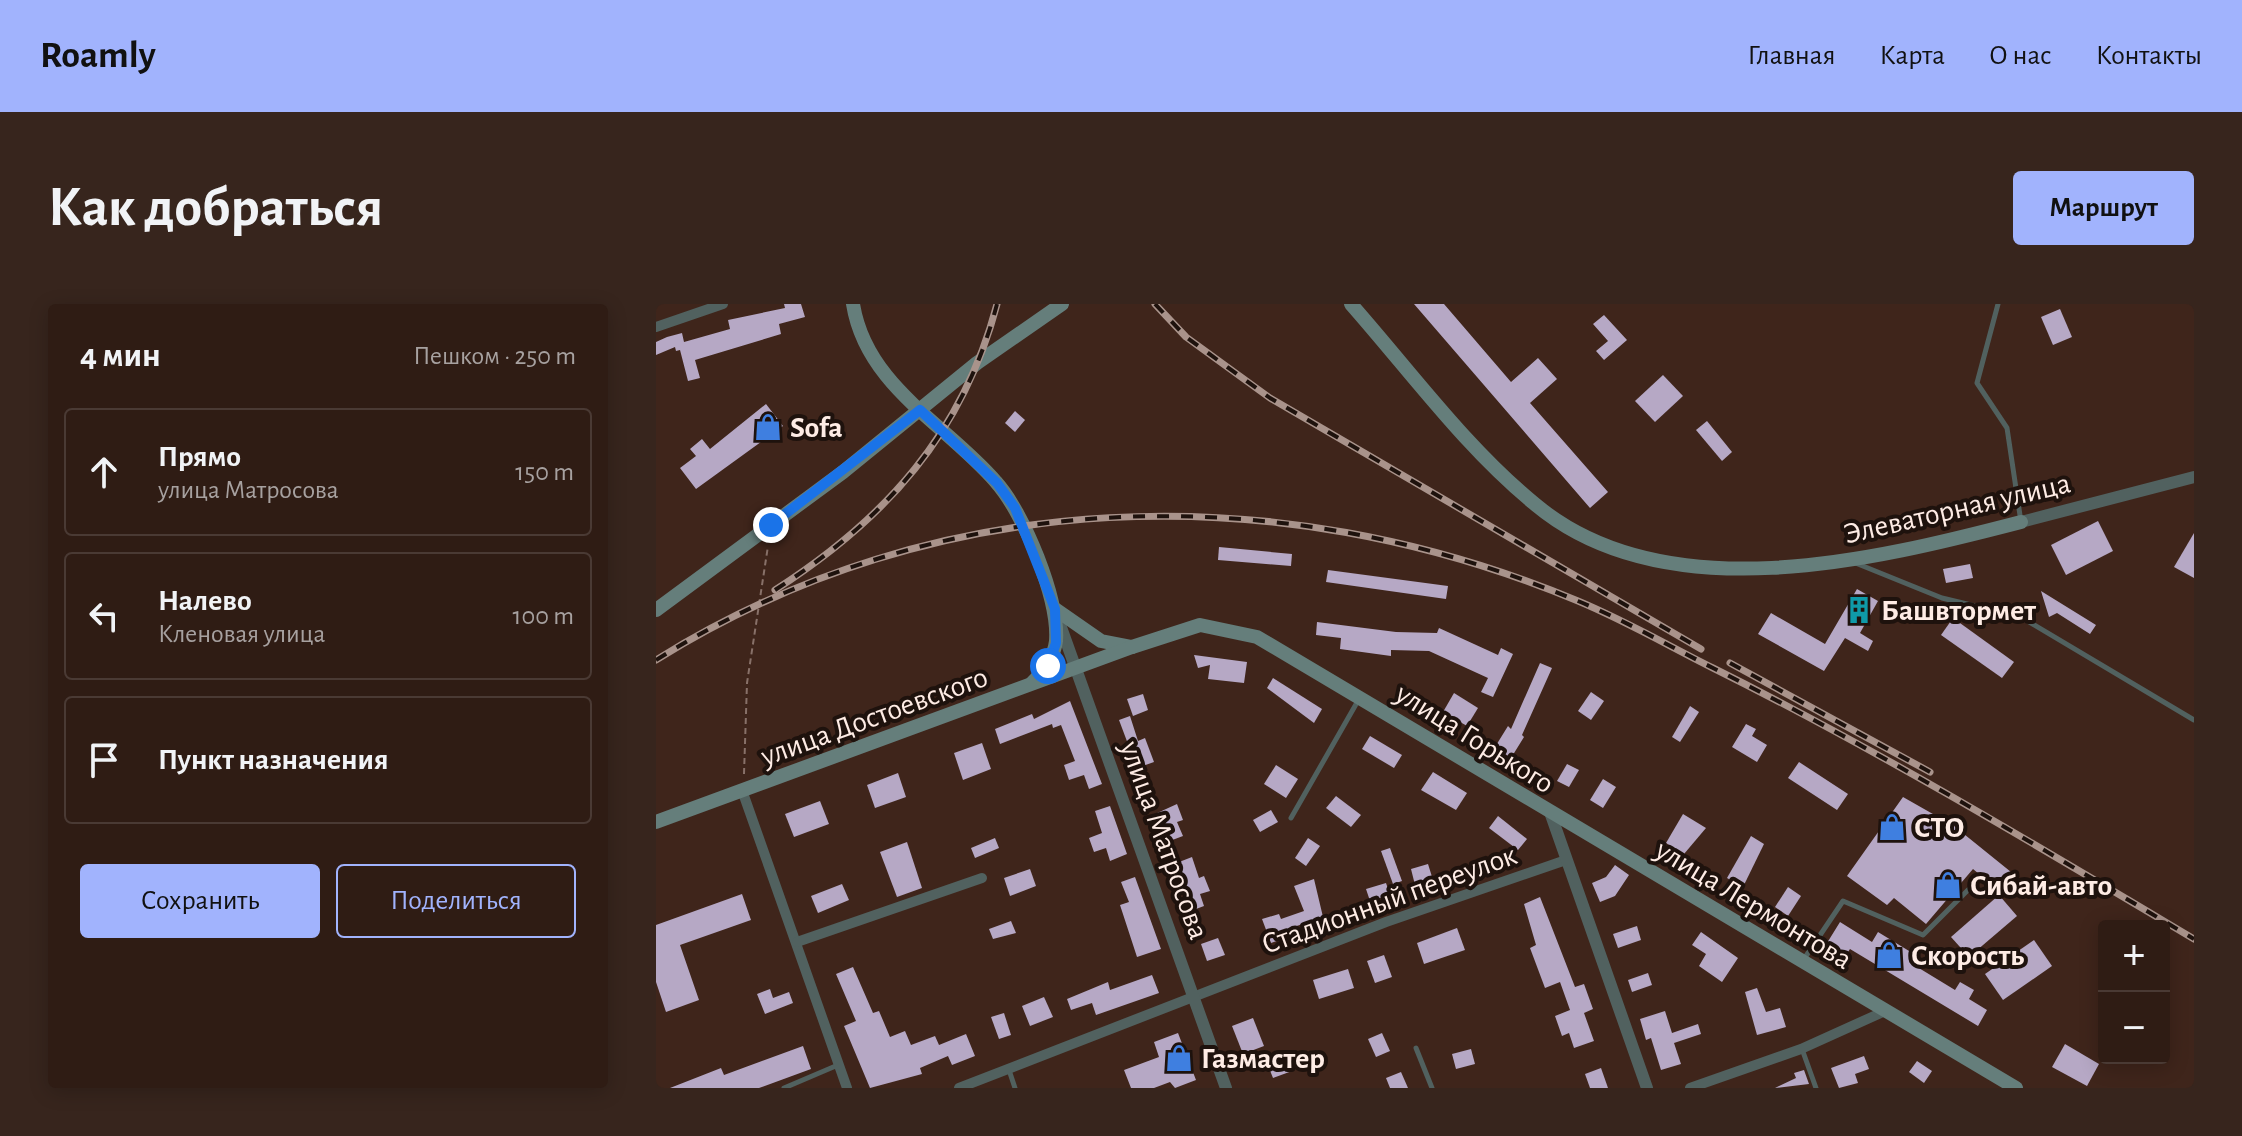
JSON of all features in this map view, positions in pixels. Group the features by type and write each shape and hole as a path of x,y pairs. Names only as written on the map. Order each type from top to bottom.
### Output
{"main road":[{"name":"улица Матросова","path":"853,304 856,325 880,371 997,483 1015,508 1055,609 1056,643 1048,666 1030,685"},
{"path":"656,610 771,525 977,363 1062,304"},
{"name":"Элеваторная улица","path":"1351,304 1476,449 1537,506 1584,537 1641,556 1694,567 1812,565 1896,554 2021,522"},
{"path":"1055,609 1101,641 1132,647"},
{"name":"улица Достоевского","path":"656,822 743,793 1132,647 1200,625"},
{"name":"улица Горького","path":"1200,625 1257,637 1550,812"},
{"name":"улица Лермонтова","path":"1550,812 2016,1088"}],"street":[{"path":"656,327 723,304"},
{"name":"Элеваторная улица","path":"2021,522 2194,477"},
{"name":"улица Матросова","path":"1055,609 1226,1088"},
{"path":"743,793 847,1088"},
{"name":"улица Горького","path":"1550,812 1647,1088"},
{"name":"Стадионный переулок","path":"959,1088 1386,922 1566,860"},
{"path":"797,942 982,878"},
{"path":"1690,1088 1801,1049 1883,1012"}],"lane":[{"path":"1998,304 1977,383 2007,428 2021,522"},
{"path":"1848,561 1942,598 2021,617 2194,720"},
{"path":"1291,818 1359,698"},
{"path":"1802,963 1843,901 1923,935 1968,890"},
{"path":"1416,1048 1432,1088"},
{"path":"1801,1049 1816,1088"},
{"path":"784,1088 839,1065"},
{"path":"1009,1069 1015,1088"}],"path":[{"path":"743,793 747,683 771,525"}],"building":[{"path":"784,304 801,304 805,317 779,324 781,334 695,360 700,378 688,381 680,350 676,351 675,347 656,355 656,342 667,337 682,333 684,342 730,329 728,320 785,308"},
{"path":"1414,304 1444,304 1511,382 1538,358 1557,379 1530,403 1608,492 1590,508"},
{"path":"2060,309 2072,337 2053,345 2041,317"},
{"path":"1604,315 1627,340 1604,360 1596,351 1608,341 1593,324"},
{"path":"1663,375 1683,396 1655,422 1635,401"},
{"path":"766,404 783,426 696,489 680,468 696,456 690,449 702,439 710,449"},
{"path":"1015,411 1025,420 1015,432 1005,423"},
{"path":"1707,421 1732,452 1722,461 1696,430"},
{"path":"2098,521 2113,551 2066,575 2051,545"},
{"path":"2194,533 2194,578 2174,567"},
{"path":"1219,547 1292,554 1291,566 1218,560"},
{"path":"1970,564 1973,578 1946,583 1943,569"},
{"path":"1328,570 1448,586 1446,599 1326,582"},
{"path":"1857,589 1878,601 1860,633 1873,641 1868,651 1845,638 1824,671 1758,634 1771,613 1825,644"},
{"path":"2041,591 2096,625 2090,634 2057,613 2049,617"},
{"path":"1953,618 2014,662 2002,678 1941,635"},
{"path":"1317,622 1396,632 1437,633 1439,628 1498,655 1501,648 1513,654 1493,697 1481,692 1488,678 1429,651 1391,650 1391,656 1340,649 1341,638 1316,635"},
{"path":"1194,655 1247,662 1244,683 1208,679 1210,665 1198,668"},
{"path":"1540,663 1552,668 1522,735 1524,737 1511,758 1495,747 1508,726 1511,729"},
{"path":"1273,678 1322,709 1314,723 1267,688"},
{"path":"1591,692 1604,701 1591,720 1578,711"},
{"path":"1454,693 1478,708 1467,726 1443,712"},
{"path":"1143,694 1148,710 1133,716 1127,699"},
{"path":"1070,701 1102,784 1089,789 1084,775 1069,780 1064,765 1075,761 1061,725 1053,728 1052,724 1000,744 995,729 1032,714 1034,719"},
{"path":"1690,706 1699,712 1680,742 1672,737"},
{"path":"1130,716 1138,741 1145,738 1154,762 1137,768 1119,720"},
{"path":"1746,724 1756,729 1752,736 1767,745 1757,762 1732,747"},
{"path":"1370,736 1402,755 1394,768 1362,749"},
{"path":"982,743 991,769 963,780 954,753"},
{"path":"1799,762 1848,794 1837,810 1788,778"},
{"path":"1567,764 1579,770 1569,787 1557,781"},
{"path":"1276,765 1298,779 1286,798 1264,784"},
{"path":"1433,772 1467,793 1456,810 1421,790"},
{"path":"898,773 906,797 875,808 867,785"},
{"path":"1603,779 1616,787 1603,808 1590,800"},
{"path":"1336,796 1361,815 1351,827 1326,808"},
{"path":"1903,797 1954,826 2011,872 1997,889 1973,869 1926,924 1894,898 1887,905 1847,876"},
{"path":"820,801 829,824 794,837 785,814"},
{"path":"1177,804 1183,820 1177,822 1183,836 1167,842 1155,814"},
{"path":"1110,806 1127,854 1110,861 1106,848 1094,852 1089,838 1102,833 1095,811"},
{"path":"1271,810 1278,822 1260,832 1253,820"},
{"path":"1683,814 1706,828 1684,854 1666,843"},
{"path":"1498,816 1527,839 1518,850 1489,828"},
{"path":"1751,836 1764,844 1743,887 1727,878"},
{"path":"995,838 999,848 975,858 971,848"},
{"path":"1308,838 1320,846 1306,866 1295,858"},
{"path":"907,842 922,888 897,897 880,852"},
{"path":"1390,848 1402,881 1393,884 1381,851"},
{"path":"1192,857 1199,878 1204,876 1210,891 1200,894 1204,906 1188,912 1174,864"},
{"path":"1428,864 1433,880 1415,885 1411,869"},
{"path":"1615,865 1629,875 1615,896 1600,902 1592,883 1606,877"},
{"path":"1030,869 1036,886 1010,896 1004,878"},
{"path":"1135,877 1161,949 1137,957 1120,905 1129,902 1121,882"},
{"path":"1314,879 1323,917 1285,930 1288,937 1271,943 1262,919 1279,914 1281,919 1304,911 1294,886"},
{"path":"1386,883 1390,895 1370,901 1366,889"},
{"path":"842,884 849,900 818,913 811,896"},
{"path":"1788,887 1801,896 1788,916 1775,907"},
{"path":"742,894 751,920 680,945 699,1000 666,1012 656,982 656,925"},
{"path":"1999,895 2017,916 1969,957 1951,937"},
{"path":"1540,897 1575,987 1584,984 1593,1009 1584,1013 1594,1041 1574,1048 1569,1033 1562,1036 1555,1016 1570,1010 1560,982 1545,988 1530,948 1536,945 1524,904"},
{"path":"1011,921 1016,933 993,939 989,929"},
{"path":"1840,922 1872,942 1878,932 1914,954 1909,962 1955,990 1960,982 1974,990 1969,999 1987,1010 1978,1026 1850,949 1846,955 1827,943"},
{"path":"1637,926 1641,940 1618,948 1613,934"},
{"path":"1457,928 1465,950 1424,964 1417,943"},
{"path":"1701,932 1738,958 1722,982 1699,966 1706,954 1692,945"},
{"path":"1218,938 1225,955 1207,961 1201,944"},
{"path":"2034,940 2052,966 2003,1000 1985,974"},
{"path":"1384,955 1392,977 1375,983 1367,961"},
{"path":"853,967 873,1013 879,1011 890,1037 905,1031 911,1045 935,1036 939,1045 966,1034 975,1056 952,1065 948,1056 920,1068 922,1074 870,1088 844,1026 856,1021 836,974"},
{"path":"1348,969 1354,988 1319,999 1313,980"},
{"path":"1648,973 1652,985 1632,992 1628,980"},
{"path":"1152,975 1159,993 1096,1015 1092,1003 1071,1010 1067,999 1108,982 1110,990"},
{"path":"1757,988 1766,1012 1780,1008 1786,1027 1757,1035 1745,992"},
{"path":"770,989 773,998 789,992 793,1003 765,1014 757,994"},
{"path":"1044,997 1053,1017 1030,1026 1022,1006"},
{"path":"1665,1011 1672,1033 1698,1024 1701,1034 1674,1043 1681,1064 1661,1070 1651,1038 1646,1040 1640,1019"},
{"path":"1004,1013 1011,1035 999,1039 991,1017"},
{"path":"1253,1018 1264,1046 1243,1054 1232,1026"},
{"path":"1178,1033 1196,1080 1175,1088 1170,1082 1154,1088 1131,1088 1124,1070 1159,1057 1154,1042"},
{"path":"1382,1033 1390,1051 1376,1057 1368,1039"},
{"path":"2065,1044 2099,1064 2087,1086 2052,1067"},
{"path":"803,1046 811,1069 759,1088 670,1088 721,1068 724,1075"},
{"path":"1471,1049 1475,1064 1456,1069 1452,1054"},
{"path":"1864,1056 1869,1069 1855,1074 1858,1083 1839,1088 1831,1068"},
{"path":"1288,1061 1292,1071 1273,1078 1269,1068"},
{"path":"1917,1061 1932,1071 1924,1083 1909,1072"},
{"path":"1601,1068 1608,1088 1590,1088 1585,1074"},
{"path":"1804,1070 1809,1084 1775,1088 1796,1078 1794,1073"},
{"path":"1401,1072 1408,1088 1390,1088 1386,1078"}],"railway":[{"path":"775,590 852,534 915,469 964,393 997,304"},
{"path":"1155,304 1186,337 1270,398 1701,649"},
{"path":"656,660 764,602 876,559 991,531 1109,518 1228,518 1346,532 1463,560 1612,616 1896,765 2194,939"},
{"path":"1730,663 1930,772"}],"place":[{"name":"Sofa","path":"768,427"},
{"name":"Башвтормет","path":"1859,610"},
{"name":"СТО","path":"1892,827"},
{"name":"Сибай-авто","path":"1948,885"},
{"name":"Скорость","path":"1889,955"},
{"name":"Газмастер","path":"1179,1058"}],"route":[{"path":"771,525 920,410 997,483 1015,508 1055,609 1056,643 1048,666"}]}
